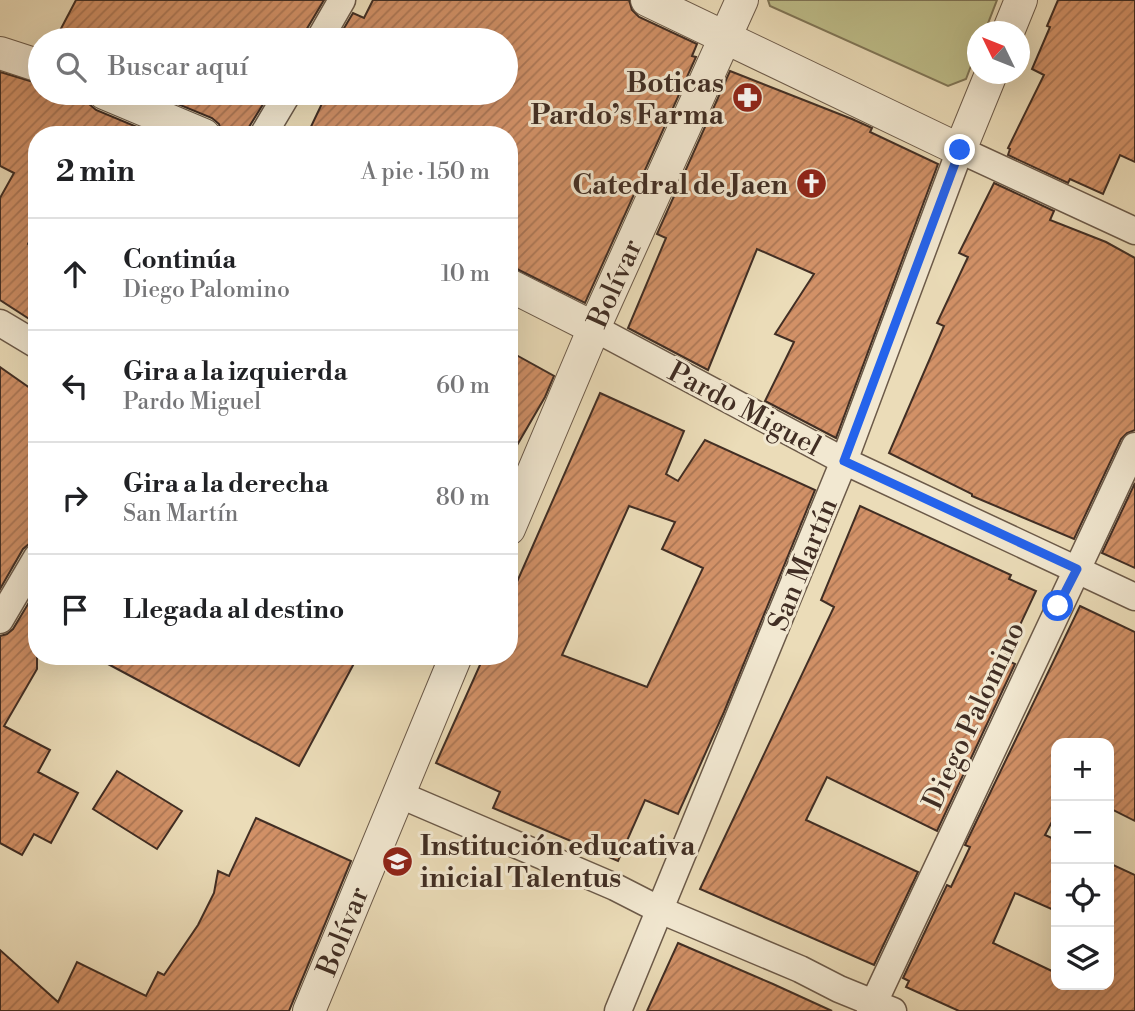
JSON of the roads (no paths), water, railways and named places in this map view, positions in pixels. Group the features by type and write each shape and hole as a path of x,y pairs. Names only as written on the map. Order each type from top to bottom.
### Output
{"street":[{"path":"326,28 342,0"},
{"path":"647,0 1135,231"},
{"name":"Bolívar","path":"518,508 594,328 741,0"},
{"path":"1013,21 1021,0"},
{"path":"0,53 28,62"},
{"name":"San Martín","path":"618,1011 844,461 987,84"},
{"path":"133,105 183,126"},
{"path":"268,126 281,105"},
{"name":"Pardo Miguel","path":"518,290 844,461 1135,597"},
{"path":"0,323 28,340"},
{"name":"Diego Palomino","path":"879,1008 1135,446"},
{"path":"0,620 28,573"},
{"name":"Bolívar","path":"309,1011 452,665"},
{"path":"398,794 800,969 879,1008"}],"place":[{"name":"Boticas Pardo’s Farma","path":"747,98"},
{"name":"Catedral de Jaen","path":"811,184"},
{"name":"Institución educativa inicial Talentus","path":"397,861"}]}
